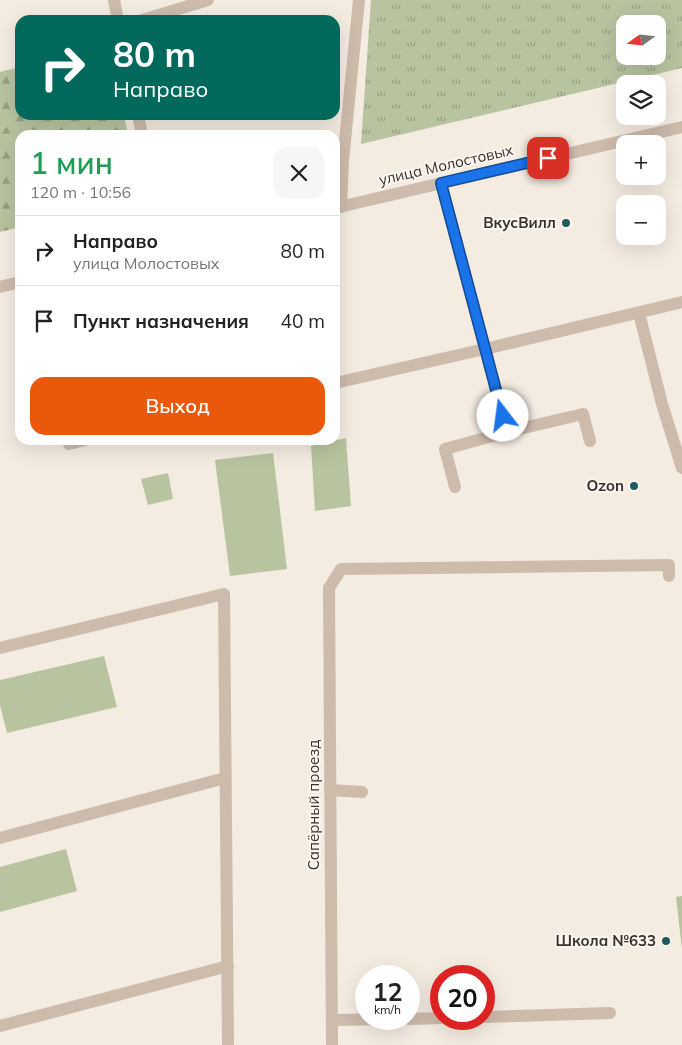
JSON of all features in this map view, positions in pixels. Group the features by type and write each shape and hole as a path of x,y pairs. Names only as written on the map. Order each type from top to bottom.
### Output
{"street":[{"path":"114,0 117,15"},
{"path":"158,15 208,0"},
{"path":"340,189 359,0"},
{"name":"улица Молостовых","path":"340,207 682,127"},
{"path":"441,183 507,432"},
{"path":"0,287 15,283"},
{"path":"340,382 682,302"},
{"path":"639,313 662,404 682,468"},
{"path":"454,487 445,449 583,414 590,441"},
{"name":"Сапёрный проезд","path":"332,1045 329,588 341,569 669,565 669,576"},
{"path":"0,648 224,594 228,1045"},
{"path":"0,838 225,778"},
{"path":"330,790 362,792"},
{"path":"0,1026 228,966"},
{"path":"495,1017 610,1013"},
{"path":"332,1020 355,1020"}],"green space":[{"path":"371,0 682,0 682,68 652,75 616,75 616,84 361,144"},
{"path":"15,68 15,120 125,120 127,130 15,130 15,228 0,232 0,72"},
{"path":"346,438 351,506 315,511 311,446 340,445 340,439"},
{"path":"273,453 287,569 230,576 215,460"},
{"path":"168,473 173,499 148,505 141,479"},
{"path":"104,656 117,707 7,733 0,705 0,680"},
{"path":"66,849 77,891 0,912 0,867"},
{"path":"682,896 682,949 676,897"}],"place":[{"name":"ВкусВилл","path":"566,223"},
{"name":"Ozon","path":"634,486"},
{"name":"Школа №633","path":"666,941"}],"route":[{"path":"503,416 441,183 548,158"}]}
